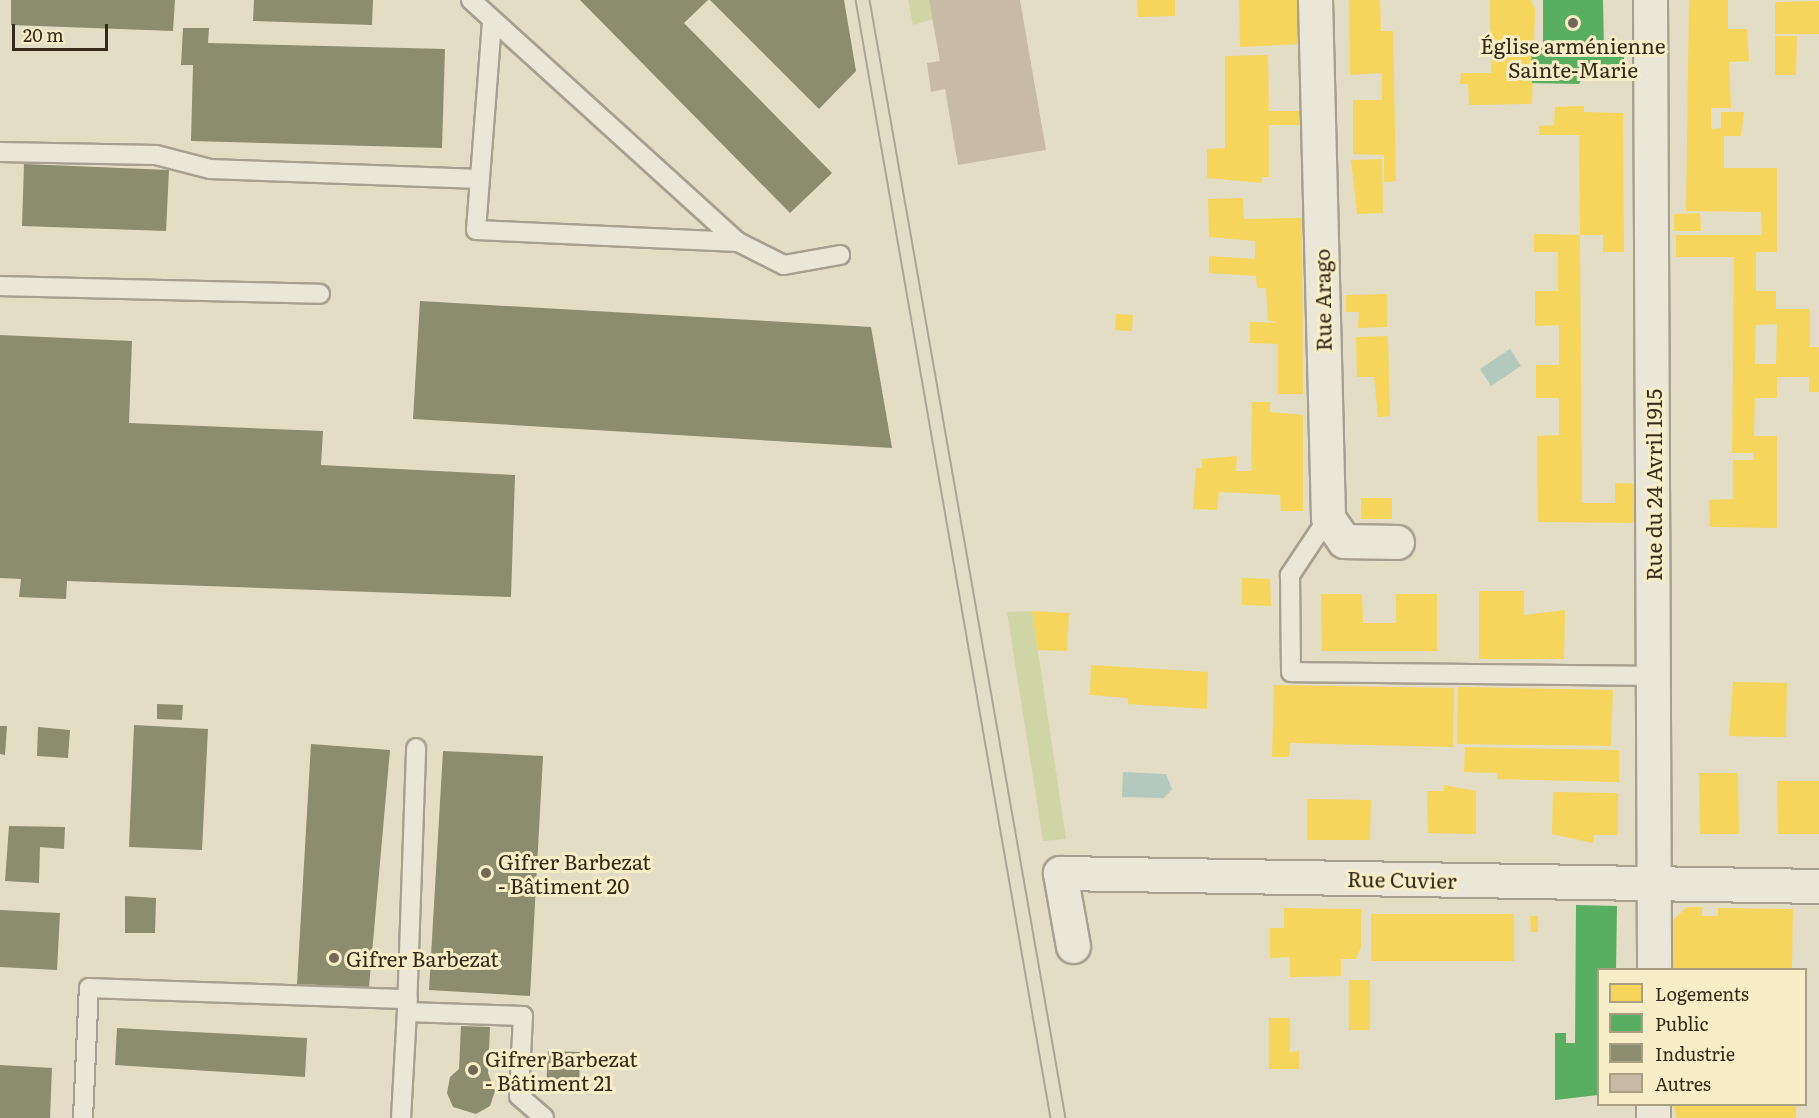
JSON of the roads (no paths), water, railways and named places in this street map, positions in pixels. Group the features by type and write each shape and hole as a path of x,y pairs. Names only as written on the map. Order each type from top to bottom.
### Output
{"street":[{"name":"Rue Arago","path":"1315,0 1328,518"},
{"name":"Rue du 24 Avril 1915","path":"1650,0 1654,968"},
{"path":"1328,518 1344,541 1398,542"},
{"name":"Rue Cuvier","path":"1072,946 1060,873 1819,886"}],"lane":[{"path":"471,0 738,242 783,265 840,255"},
{"path":"492,20 476,230 738,242"},
{"path":"0,152 156,155 210,169 480,179"},
{"path":"0,286 320,294"},
{"path":"1328,518 1290,574 1291,672 1654,676"},
{"path":"401,1118 408,1006 416,748"},
{"path":"83,1118 89,988 408,1006 523,1016 519,1096 544,1118"}],"tram line":[{"path":"856,0 1051,1118"},
{"path":"870,0 1066,1118"}],"place":[{"name":"Église arménienne Sainte-Marie","path":"1573,23"},
{"name":"Gifrer Barbezat - Bâtiment 20","path":"486,873"},
{"name":"Gifrer Barbezat","path":"334,958"},
{"name":"Gifrer Barbezat - Bâtiment 21","path":"473,1070"}]}
